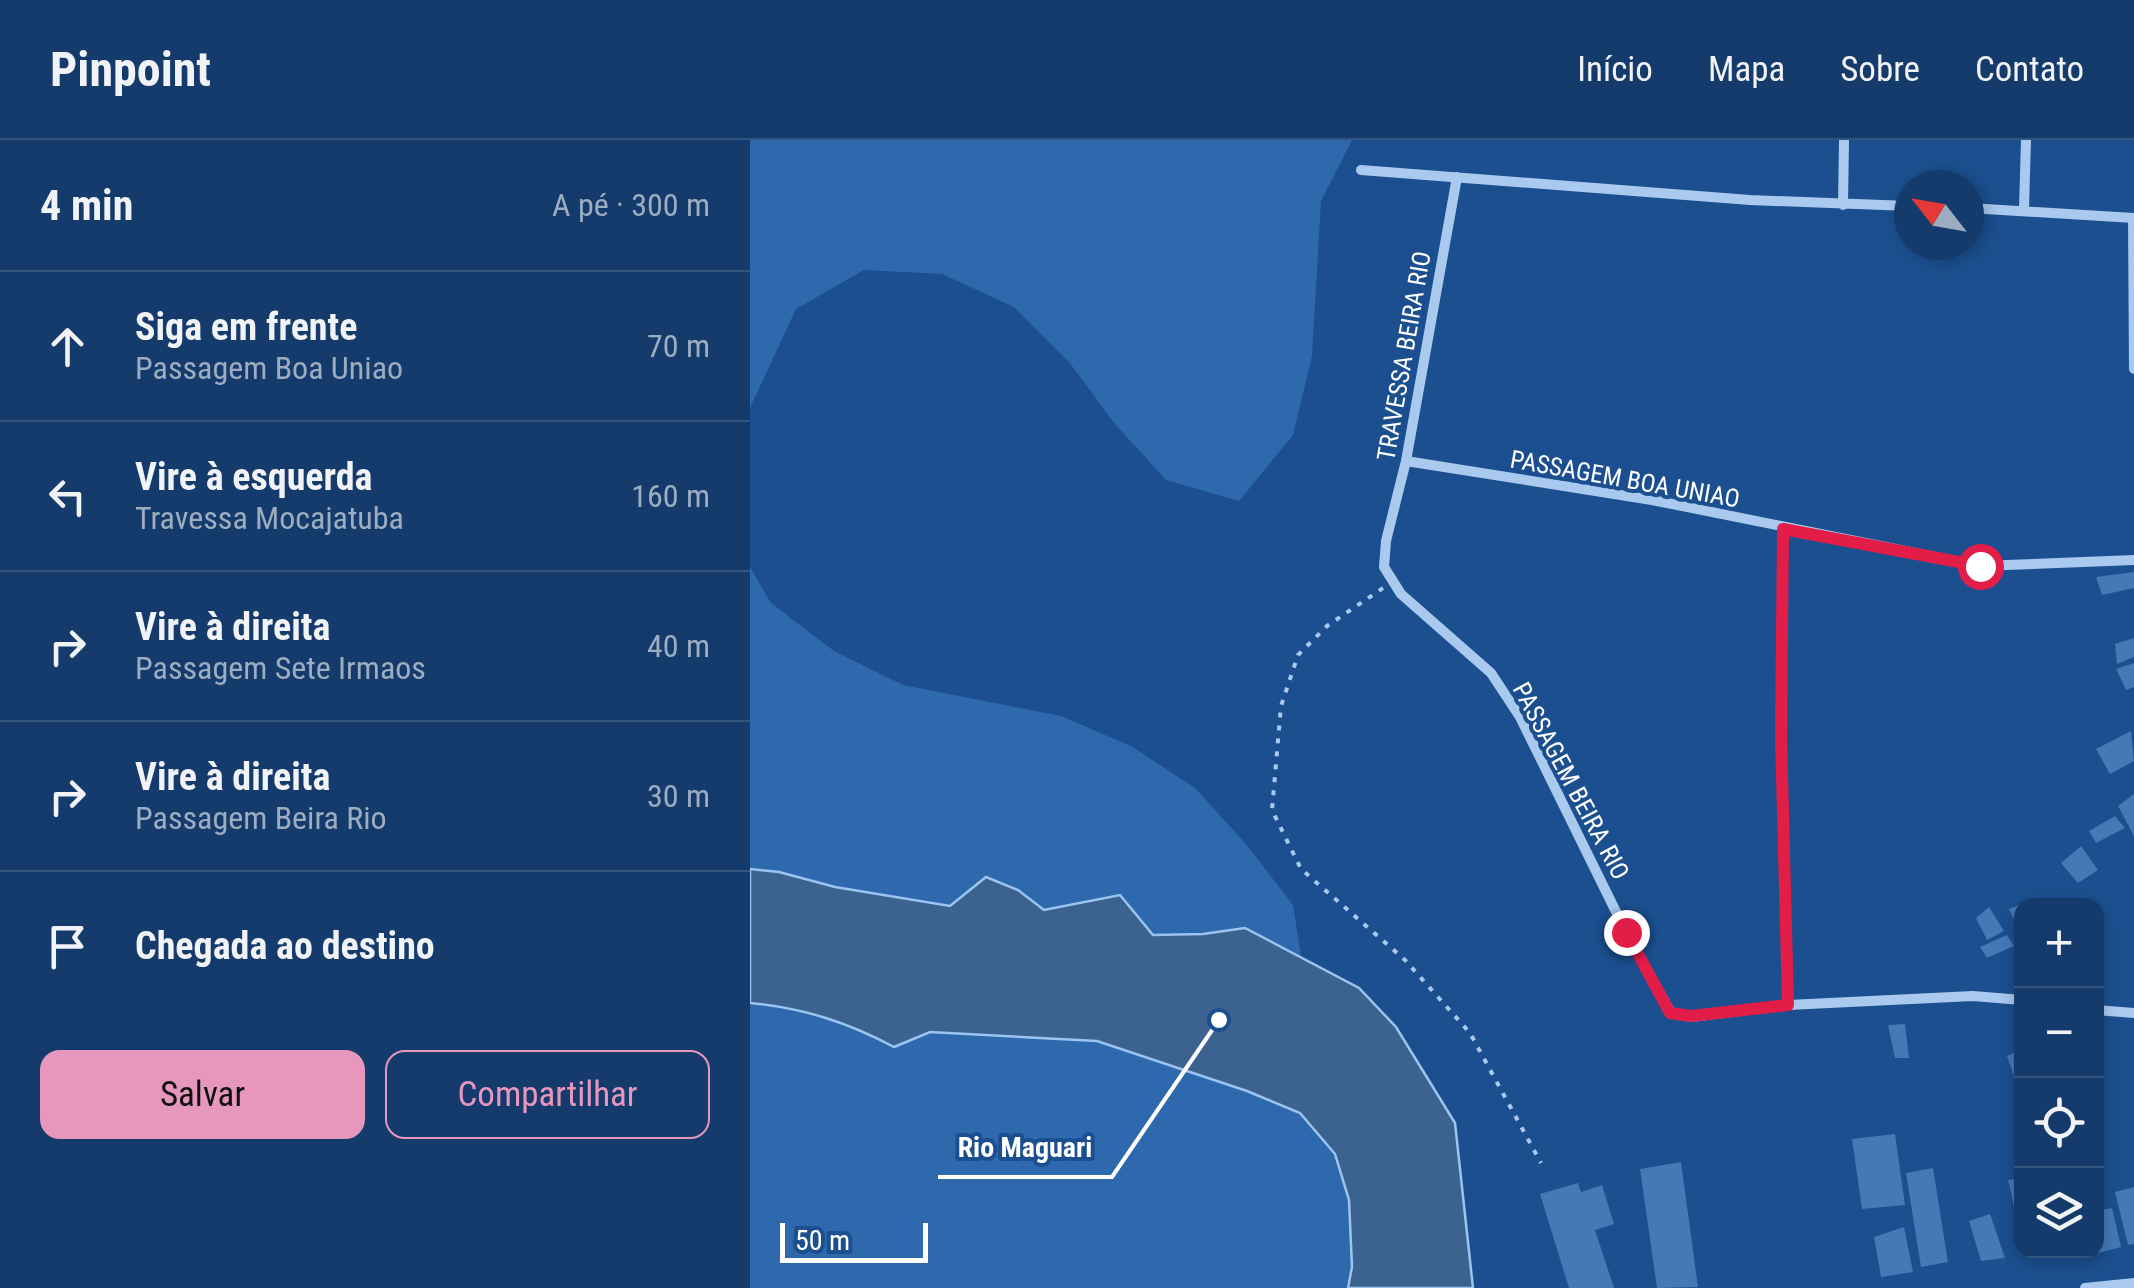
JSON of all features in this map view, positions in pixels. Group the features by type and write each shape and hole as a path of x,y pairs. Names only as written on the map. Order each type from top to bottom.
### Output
{"street":[{"path":"1843,204 1844,140"},
{"path":"2024,209 2026,140"},
{"path":"1361,170 1750,200 1894,206"},
{"name":"TRAVESSA BEIRA RIO","path":"1391,582 1384,567 1386,540 1406,461 1458,177"},
{"path":"1984,208 2134,218 2134,369"},
{"name":"PASSAGEM BOA UNIAO","path":"1406,461 1652,500 1980,566 2134,560"},
{"path":"1783,529 1781,737 1788,1005 1928,998 2014,1000"},
{"name":"PASSAGEM BEIRA RIO","path":"1391,582 1491,673 1520,716 1670,1013 1691,1016 1788,1005"},
{"path":"2104,1011 2134,1013"},
{"path":"2085,1288 2134,1282"}],"path":[{"path":"1391,582 1327,626 1298,655 1281,706 1272,810 1300,870 1405,960 1470,1033 1542,1164"}],"shaded area":[{"path":"750,140 1352,140 1321,201 1312,356 1293,435 1239,501 1166,480 1114,423 1069,362 1014,307 942,274 864,270 796,309 750,408"},
{"path":"750,567 771,603 834,651 903,685 1061,716 1131,746 1195,788 1246,844 1293,905 1301,956 1245,928 1153,935 1120,895 1044,910 1018,890 986,877 951,906 750,869"},
{"path":"750,869 950,906 986,877 1018,890 1044,910 1120,895 1153,935 1245,928 1359,988 1396,1027 1455,1123 1473,1288 1348,1288 1352,1267 1349,1200 1335,1154 1300,1113 1247,1091 1097,1041 930,1032 894,1047 824,1018 750,1003"},
{"path":"750,1003 824,1017 894,1046 930,1032 1097,1041 1247,1091 1300,1113 1335,1154 1349,1200 1352,1267 1348,1288 750,1288"}],"building":[{"path":"2134,572 2134,588 2102,595 2096,577"},
{"path":"2134,638 2134,657 2117,664 2115,644"},
{"path":"2134,663 2134,687 2126,690 2116,669"},
{"path":"2131,731 2134,761 2110,774 2096,749"},
{"path":"2134,794 2134,836 2118,806"},
{"path":"2115,816 2125,828 2096,843 2089,831"},
{"path":"2081,846 2098,870 2078,883 2061,863"},
{"path":"1989,907 2004,931 1987,940 1976,918"},
{"path":"2007,935 2014,946 1987,958 1980,947"},
{"path":"1905,1024 1909,1058 1895,1058 1888,1025"},
{"path":"2014,1053 2014,1077 2007,1056"},
{"path":"1895,1134 1905,1205 1862,1209 1852,1139"},
{"path":"1681,1162 1698,1287 1657,1288 1640,1169"},
{"path":"1933,1168 1948,1262 1921,1267 1906,1173"},
{"path":"2014,1179 2014,1206 2008,1180"},
{"path":"1578,1183 1581,1192 1602,1185 1614,1224 1595,1230 1614,1288 1569,1288 1540,1194"},
{"path":"2134,1187 2134,1244 2128,1245 2115,1192"},
{"path":"2112,1208 2121,1247 2104,1251 2104,1210"},
{"path":"1990,1214 2005,1258 1981,1261 1969,1221"},
{"path":"1904,1227 1913,1272 1881,1277 1874,1237"}],"place":[{"name":"Rio Maguari","path":"1219,1020"}],"route":[{"path":"1626,932 1670,1013 1691,1016 1788,1005 1781,737 1783,529 1980,566"}]}
